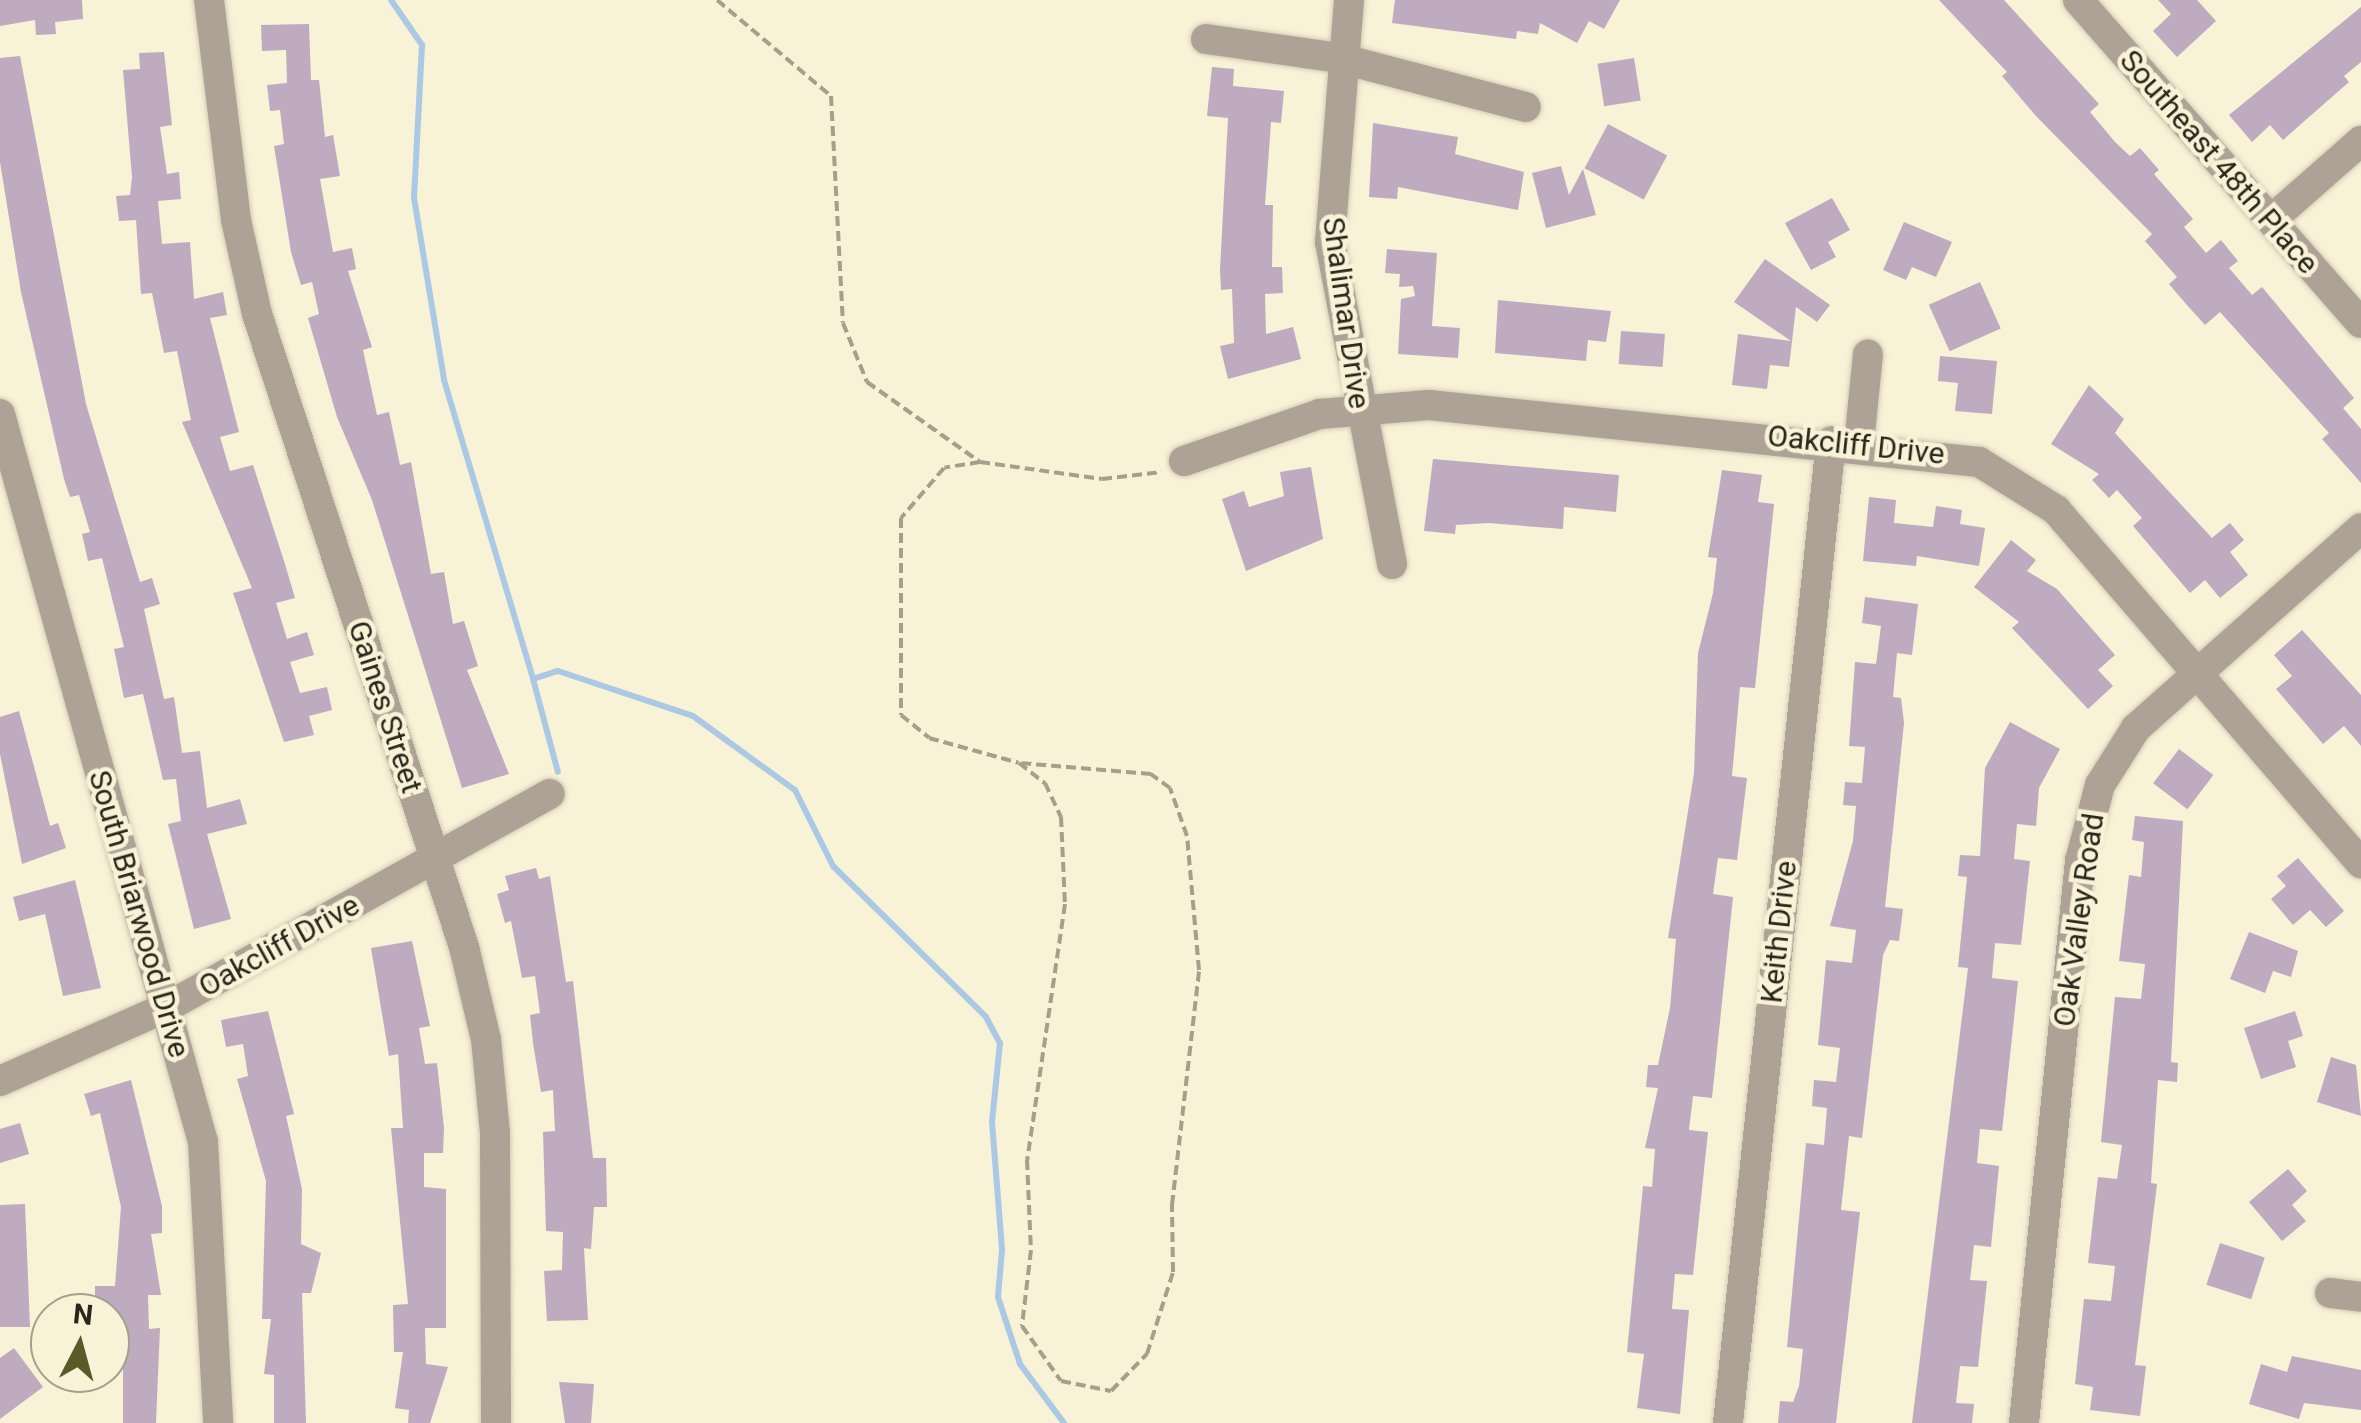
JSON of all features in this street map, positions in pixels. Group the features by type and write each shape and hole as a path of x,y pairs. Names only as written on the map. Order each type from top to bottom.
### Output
{"street":[{"name":"Gaines Street","path":"209,0 245,268 477,995 492,1088 496,1423"},
{"name":"Shalimar Drive","path":"1349,0 1339,58 1330,242 1392,564"},
{"name":"Southeast 48th Place","path":"2082,2 2361,323"},
{"path":"1206,38 1339,58 1526,106"},
{"path":"2271,220 2361,141"},
{"name":"Keith Drive","path":"1728,1423 1845,443 1868,354"},
{"name":"Oakcliff Drive","path":"1184,461 1261,429 1359,408 1429,405 1946,454 2018,480 2056,510 2361,863"},
{"name":"South Briarwood Drive","path":"0,414 203,1142 218,1423"},
{"name":"Oak Valley Road","path":"2024,1423 2086,834 2120,750 2196,672 2361,528"},
{"name":"Oakcliff Drive","path":"0,1081 166,1007 436,861 550,794"},
{"path":"2330,1294 2361,1297"}],"path":[{"path":"717,0 831,96 843,322 867,382 980,462"},
{"path":"1019,762 1053,798 1065,853 1058,984 1027,1160 1030,1250 1022,1326 1061,1381 1111,1391 1147,1354 1173,1272 1172,1205 1199,970 1187,836 1170,788 1151,774 1019,762 929,738 901,716 901,518 944,468 980,462 1102,479 1154,476 1184,461"}],"building":[{"path":"0,0 82,0 83,19 55,22 56,34 36,35 35,20 0,26"},
{"path":"1395,0 1620,0 1604,29 1589,21 1577,43 1540,23 1538,34 1517,31 1516,39 1392,23"},
{"path":"1939,0 2004,0 2099,104 2090,112 2115,142 2130,156 2140,148 2159,170 2154,174 2193,219 2184,227 2206,253 2221,240 2238,261 2229,268 2252,295 2262,287 2354,398 2343,408 2361,429 2361,483 2322,439 2329,433 2220,312 2205,325 2186,304 2169,284 2177,277 2145,241 2152,234 2035,115 2002,76 2007,72"},
{"path":"2158,0 2197,0 2216,21 2177,57 2153,31 2171,14"},
{"path":"2361,7 2361,62 2344,76 2349,82 2283,140 2270,125 2252,142 2229,115"},
{"path":"309,24 311,80 319,80 325,137 333,135 340,176 320,179 333,252 352,248 356,269 348,271 372,347 363,350 377,415 389,412 400,465 411,462 431,574 444,572 453,624 464,621 478,666 467,670 509,774 462,788 372,500 337,417 308,318 319,314 312,282 301,285 291,252 274,146 284,144 280,110 270,111 267,85 287,83 286,50 262,51 261,25"},
{"path":"164,52 172,125 160,127 167,174 179,172 181,199 158,201 162,244 190,242 194,299 223,292 227,315 210,318 239,432 220,437 230,471 253,465 295,598 276,603 287,639 307,632 314,655 290,662 300,693 327,687 332,710 309,716 314,735 284,742 233,593 252,588 182,422 191,420 177,351 164,353 152,293 141,294 136,220 119,221 116,196 130,195 132,177 123,70 140,69 139,53"},
{"path":"20,56 86,404 140,582 152,578 160,604 144,609 164,699 174,697 182,753 200,751 207,808 240,799 247,824 207,834 231,919 194,929 168,824 181,821 176,779 163,780 143,694 124,698 114,649 124,647 102,558 88,561 82,534 90,532 79,495 70,497 64,479 21,292 0,162 0,58"},
{"path":"1634,58 1641,100 1604,106 1597,64"},
{"path":"1212,67 1234,69 1233,86 1284,91 1281,123 1271,122 1265,205 1273,205 1272,267 1282,267 1283,293 1265,294 1266,334 1293,327 1301,359 1228,379 1220,346 1234,343 1232,289 1221,290 1220,270 1228,118 1207,116"},
{"path":"1373,123 1458,137 1455,154 1524,172 1518,210 1398,187 1397,199 1369,197"},
{"path":"1608,124 1667,155 1644,200 1585,168"},
{"path":"1561,166 1569,195 1583,169 1596,215 1546,228 1532,173"},
{"path":"1832,198 1850,230 1828,242 1836,257 1811,270 1785,223"},
{"path":"1904,222 1952,242 1936,277 1912,267 1906,280 1883,270"},
{"path":"1387,249 1437,253 1432,326 1460,328 1458,358 1398,354 1401,299 1415,296 1413,286 1399,287 1400,274 1385,273"},
{"path":"1765,259 1830,305 1817,322 1796,307 1789,367 1770,365 1767,389 1732,385 1738,334 1791,341 1734,302"},
{"path":"1980,282 2001,329 1950,351 1929,305"},
{"path":"1498,300 1611,311 1606,342 1588,340 1586,361 1495,353"},
{"path":"1621,331 1665,334 1663,367 1619,364"},
{"path":"1940,356 1997,361 1992,414 1955,411 1958,383 1938,381"},
{"path":"2089,385 2124,419 2115,433 2212,538 2230,523 2244,540 2230,552 2248,575 2220,598 2205,580 2190,593 2133,526 2142,518 2117,490 2109,498 2092,480 2099,474 2051,444"},
{"path":"1433,459 1619,475 1616,512 1564,507 1563,529 1488,523 1456,525 1455,534 1424,531"},
{"path":"1311,467 1323,539 1246,571 1222,499 1244,491 1249,507 1284,496 1280,472"},
{"path":"1722,470 1762,475 1758,502 1774,504 1755,688 1740,687 1732,776 1747,778 1737,860 1718,858 1713,894 1733,897 1712,1098 1693,1096 1689,1130 1708,1132 1693,1275 1675,1274 1672,1309 1689,1310 1680,1414 1637,1408 1644,1354 1627,1352 1643,1186 1652,1187 1655,1149 1645,1148 1658,1088 1646,1087 1648,1065 1658,1065 1670,1008 1676,939 1668,938 1694,773 1698,653 1713,593 1717,558 1708,557"},
{"path":"1869,497 1896,500 1894,523 1933,527 1936,506 1962,510 1960,524 1985,528 1979,566 1917,556 1916,566 1863,561"},
{"path":"2011,540 2036,560 2027,571 2057,589 2115,655 2098,670 2113,686 2088,709 2012,628 2019,622 1974,587"},
{"path":"1865,597 1918,604 1912,655 1897,653 1893,697 1901,698 1904,723 1885,907 1903,909 1899,941 1890,940 1883,955 1862,1138 1849,1136 1841,1210 1860,1212 1836,1423 1778,1423 1780,1401 1793,1402 1799,1386 1803,1349 1787,1347 1806,1143 1824,1145 1827,1108 1812,1106 1814,1080 1836,1082 1840,1048 1818,1045 1826,960 1852,963 1856,930 1830,926 1853,841 1856,806 1843,805 1845,782 1862,783 1865,747 1849,746 1855,662 1876,664 1881,626 1862,623"},
{"path":"2302,630 2361,695 2361,746 2344,726 2323,744 2276,689 2292,676 2274,655"},
{"path":"19,711 50,826 58,823 66,848 22,864 0,754 0,717"},
{"path":"2010,722 2060,749 2039,788 2036,826 2017,824 2014,859 2030,861 2021,945 1995,943 1992,978 2018,981 2002,1131 1980,1129 1977,1163 1999,1166 1991,1247 1974,1245 1970,1280 1987,1281 1978,1367 1960,1366 1956,1403 1974,1404 1972,1423 1912,1423 1968,968 1958,967 1967,877 1958,876 1960,855 1980,856 1985,768"},
{"path":"2179,749 2213,775 2187,809 2153,783"},
{"path":"2135,816 2183,821 2171,1062 2178,1063 2177,1082 2158,1080 2151,1183 2157,1184 2135,1365 2146,1366 2140,1416 2090,1410 2093,1387 2075,1384 2084,1299 2111,1301 2115,1266 2088,1263 2098,1177 2117,1179 2122,1145 2101,1142 2115,997 2141,999 2145,964 2119,961 2129,875 2141,877 2144,842 2132,840"},
{"path":"2298,858 2344,911 2326,927 2310,910 2293,925 2271,899 2286,886 2277,876"},
{"path":"536,868 539,879 550,876 566,982 573,981 593,1158 606,1158 607,1207 594,1207 591,1249 584,1248 588,1320 547,1321 544,1271 562,1270 563,1232 546,1231 543,1132 555,1131 553,1090 541,1092 533,1043 530,1015 540,1013 535,976 522,978 511,921 505,923 497,894 509,890 505,876"},
{"path":"75,880 101,988 63,996 45,914 19,921 13,897"},
{"path":"2249,932 2298,951 2291,977 2273,971 2265,993 2230,979"},
{"path":"412,941 430,1026 419,1028 425,1064 437,1063 444,1128 443,1153 424,1153 424,1187 446,1189 446,1328 425,1328 426,1364 448,1367 430,1423 408,1423 409,1410 395,1408 403,1352 394,1352 393,1305 408,1304 391,1128 403,1128 398,1054 389,1056 371,948"},
{"path":"268,1011 294,1114 286,1116 302,1189 301,1244 321,1253 311,1293 302,1293 306,1423 274,1423 274,1375 264,1374 271,1319 262,1319 266,1181 237,1079 248,1076 243,1044 226,1047 221,1020"},
{"path":"2295,1011 2303,1036 2288,1041 2296,1067 2261,1079 2244,1028"},
{"path":"2331,1057 2356,1065 2361,1116 2317,1102"},
{"path":"131,1080 162,1206 162,1233 151,1234 161,1295 148,1295 149,1329 160,1328 156,1423 123,1423 123,1393 130,1393 130,1293 95,1293 95,1286 115,1286 121,1207 100,1113 91,1116 84,1094"},
{"path":"20,1123 29,1154 0,1163 0,1129"},
{"path":"2288,1169 2307,1191 2292,1205 2306,1221 2282,1241 2249,1202"},
{"path":"25,1204 30,1327 0,1327 0,1205"},
{"path":"2220,1243 2265,1258 2251,1299 2206,1285"},
{"path":"14,1348 30,1370 30,1393 35,1393 0,1419 0,1358"},
{"path":"2292,1356 2361,1370 2361,1410 2304,1403 2299,1419 2249,1404 2261,1364 2287,1372"},
{"path":"559,1382 594,1384 591,1423 565,1423"}],"waterway":[{"path":"391,0 422,45 414,198 444,380 533,679 558,671 693,716 795,790 833,866 986,1017 1000,1043 992,1122 1002,1250 998,1297 1020,1364 1064,1423"},
{"path":"533,679 558,772"}]}
